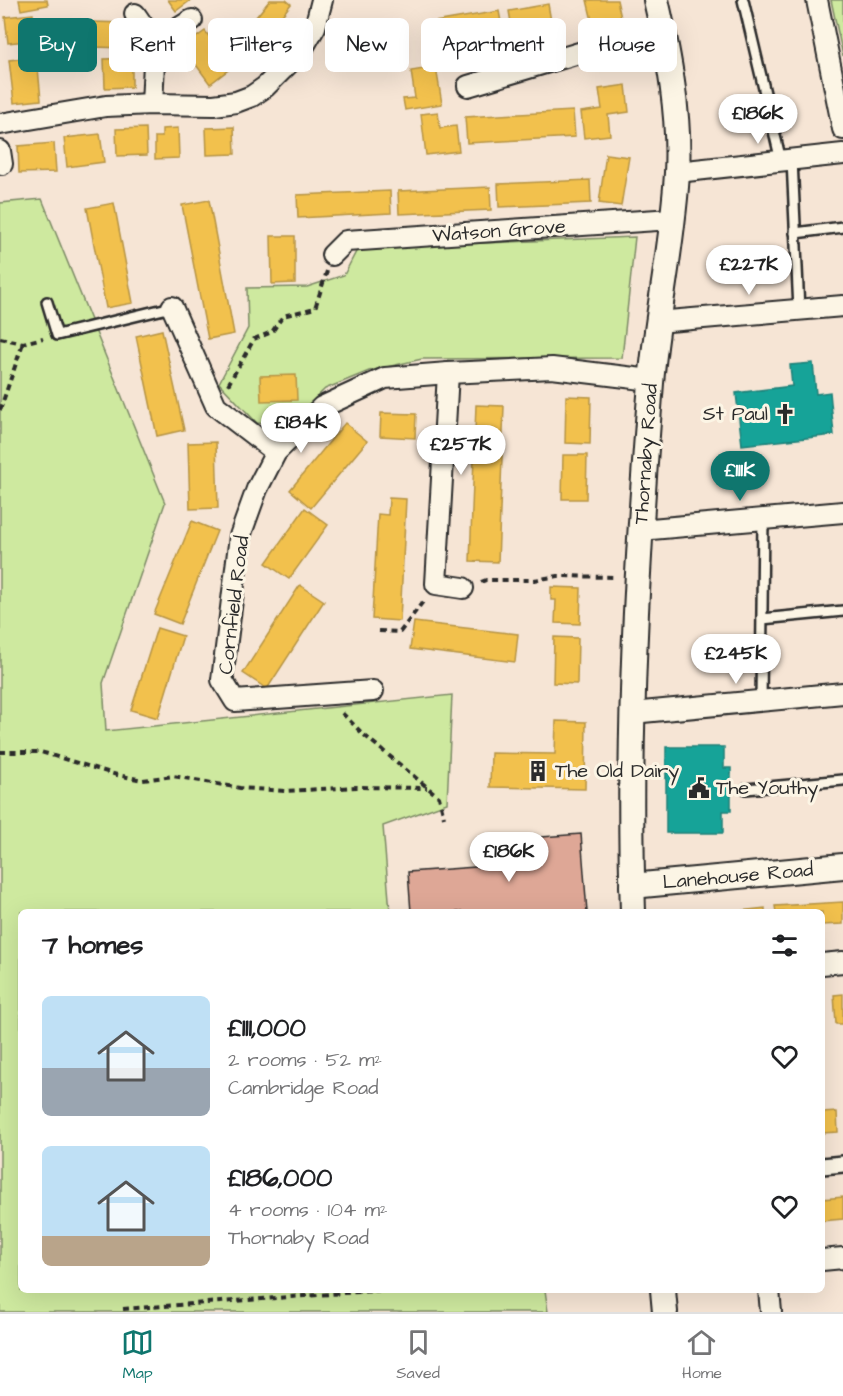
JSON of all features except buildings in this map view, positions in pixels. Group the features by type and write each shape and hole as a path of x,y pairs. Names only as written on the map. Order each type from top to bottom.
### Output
{"street":[{"path":"0,124 82,109 152,104 214,105 236,102 252,96 265,87 301,51 315,27 322,0"},
{"name":"Thornaby Road","path":"656,0 660,18"},
{"path":"817,0 843,129"},
{"path":"135,14 138,18"},
{"path":"468,86 578,53"},
{"path":"152,104 154,72"},
{"name":"Thornaby Road","path":"633,909 632,713 640,530 651,380 677,172 675,103 670,72"},
{"path":"677,172 843,154"},
{"name":"Watson Grove","path":"332,255 346,241 672,219"},
{"path":"657,322 843,306"},
{"path":"172,307 216,406 276,452"},
{"name":"Cornfield Road","path":"373,691 235,700 222,680 240,536 257,489 276,452 322,407 385,378 552,368 651,380"},
{"path":"448,373 436,584 463,588"},
{"path":"640,530 843,512"},
{"path":"632,713 843,693"},
{"name":"Lanehouse Road","path":"633,886 843,866"},
{"path":"825,964 843,962"},
{"path":"825,1166 843,1164"},
{"path":"825,1260 843,1258"},
{"path":"663,1293 665,1312"},
{"path":"769,1293 771,1312"}],"lane":[{"path":"743,0 786,160 795,233 799,310"},
{"path":"795,233 843,227"},
{"path":"47,302 57,335 172,307"},
{"path":"761,701 763,519"},
{"path":"762,619 843,611"},
{"path":"746,789 843,780"}],"path":[{"path":"216,406 254,339 272,332 283,316 315,308 332,255"},
{"path":"0,338 23,343 57,335"},
{"path":"0,410 23,343"},
{"path":"463,588 486,580 534,580 558,576 638,577"},
{"path":"379,631 400,632 436,584"},
{"path":"324,694 364,735 439,797 444,817"},
{"path":"0,752 41,752 117,775 143,780 173,776 240,788 285,791 357,787 428,788"},
{"path":"123,1309 344,1293"}],"green space":[{"path":"831,0 843,0 843,56"},
{"path":"42,199 165,503 103,683 106,731 452,695 447,803 383,826 390,909 18,909 18,1293 545,1293 548,1312 0,1312 0,203"},
{"path":"635,237 622,358 422,359 369,371 325,389 289,424 257,423 219,383 248,328 247,288 307,287 344,275 358,248"}],"place":[{"name":"St Paul","path":"785,414"},
{"name":"The Old Dairy","path":"538,771"},
{"name":"The Youthy","path":"699,788"}]}
